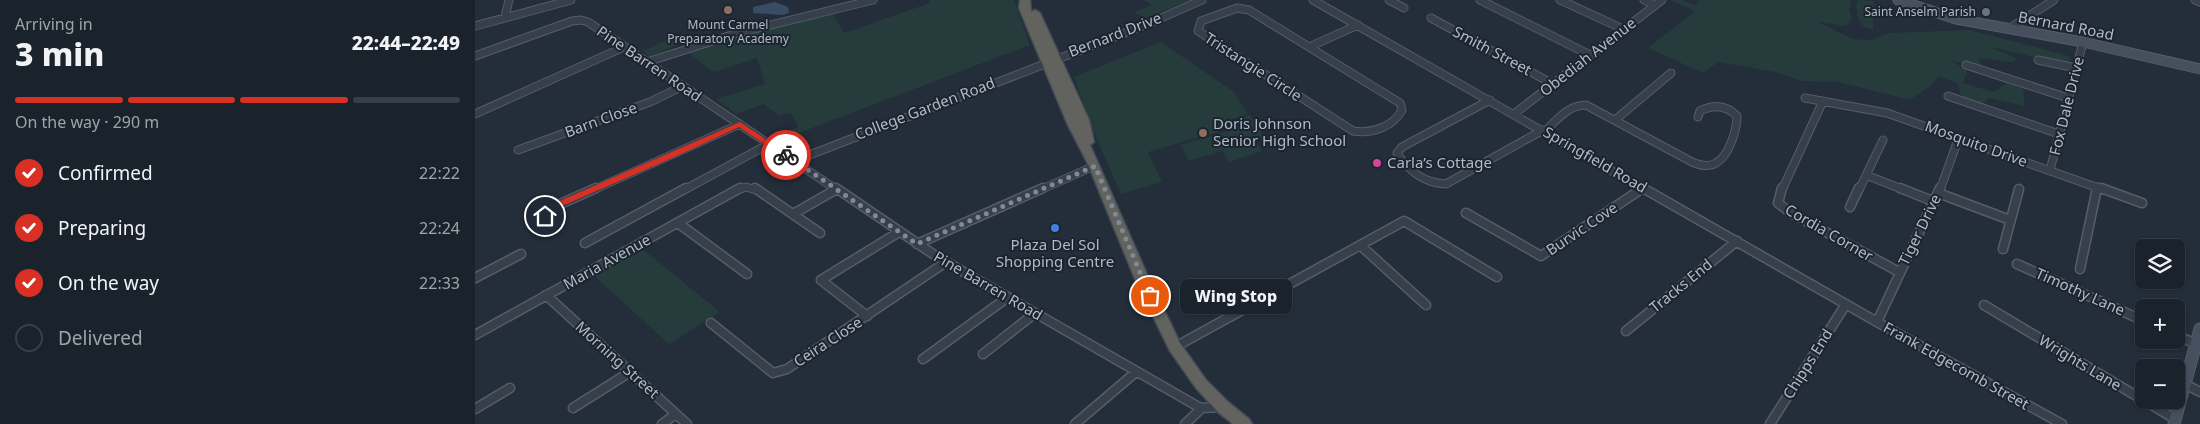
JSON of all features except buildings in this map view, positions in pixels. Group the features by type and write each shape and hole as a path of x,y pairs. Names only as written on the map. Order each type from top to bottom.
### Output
{"highway":[{"path":"1025,0 1024,8 1051,60 1073,123 1094,165 1142,279 1175,347 1201,384 1223,407 1244,424"}],"main road":[{"name":"Bernard Road","path":"1898,0 1956,19 2083,42 2198,69"},
{"path":"2185,384 2199,335"},
{"path":"2175,422 2178,409"}],"street":[{"path":"505,17 509,0"},
{"path":"475,26 571,0"},
{"path":"647,62 738,33 873,0"},
{"name":"Bernard Drive","path":"1051,60 1143,26 1202,0"},
{"name":"Springfield Road","path":"1313,0 1877,322"},
{"path":"1389,0 1405,8"},
{"path":"1480,0 1590,55"},
{"path":"1560,0 1623,30"},
{"path":"1644,0 1655,5"},
{"name":"Obediah Avenue","path":"1514,114 1662,0"},
{"path":"2195,0 2200,2"},
{"path":"2010,28 2051,1"},
{"name":"Tristangie Circle","path":"1237,8 1245,9 1309,47 1400,103 1402,110 1398,118 1371,132 1353,131 1201,34 1197,28 1201,21 1237,8"},
{"name":"Smith Street","path":"1431,18 1553,84"},
{"name":"Pine Barren Road","path":"475,56 562,24 581,20 647,62 917,244 1201,408"},
{"path":"1309,47 1358,25"},
{"name":"Fox Dale Drive","path":"2051,170 2083,42"},
{"path":"475,114 624,47"},
{"name":"College Garden Road","path":"794,161 1051,60"},
{"path":"2038,60 2076,68"},
{"path":"1965,65 2068,98"},
{"path":"1615,120 1671,73"},
{"name":"Barn Close","path":"519,150 650,102 683,86"},
{"path":"1948,96 2059,134"},
{"name":"Mosquito Drive","path":"1805,98 1887,113 2142,203"},
{"path":"1489,100 1403,147 1397,153 1401,162 1429,181 1438,185 1446,184 1544,131 1572,108 1586,105 1692,162 1703,166 1714,165 1723,157 1738,124 1737,116 1729,108 1716,105 1700,111 1698,117"},
{"name":"Cordia Corner","path":"1823,101 1778,198 1778,203 1791,214 1899,272"},
{"path":"558,205 681,152 740,124"},
{"name":"Tiger Drive","path":"1877,322 1899,272 1937,197 1959,137"},
{"path":"1850,207 1883,140"},
{"path":"585,243 769,144"},
{"path":"917,244 1094,165"},
{"path":"1865,175 2010,220"},
{"path":"2080,269 2097,187"},
{"name":"Maria Avenue","path":"475,335 738,189 754,188 793,214"},
{"name":"Burvic Cove","path":"1466,213 1541,256 1644,188"},
{"path":"2003,249 2019,189"},
{"path":"820,232 793,214 835,190"},
{"path":"1175,347 1404,221 1497,277"},
{"path":"678,223 747,274"},
{"path":"867,316 821,280 899,232"},
{"name":"Tracks End","path":"1626,331 1737,241"},
{"path":"1360,245 1426,305"},
{"path":"475,278 521,254"},
{"name":"Ceira Close","path":"711,323 773,372 787,369 947,262"},
{"name":"Timothy Lane","path":"2017,264 2135,316"},
{"name":"Morning Street","path":"546,296 687,424"},
{"path":"923,360 1008,297"},
{"name":"Chipps End","path":"1770,424 1846,304"},
{"name":"Wrights Lane","path":"1984,305 2175,422"},
{"path":"983,354 1035,313"},
{"name":"Frank Edgecomb Street","path":"1877,322 2062,424"},
{"path":"2185,335 2199,335"},
{"path":"573,408 630,372"},
{"path":"1075,424 1136,372"},
{"path":"2185,384 2200,392"},
{"path":"475,409 510,388"},
{"path":"1185,424 1201,408 1223,407"},
{"path":"662,424 676,414"}],"green space":[{"path":"929,0 1014,0 1030,45 783,139 777,135 798,127 791,113 779,116 764,104 736,114 716,99 765,84 757,58 714,72 688,53 774,27 833,14 844,33 930,3"},
{"path":"1144,0 1190,0 1145,19 1134,12 1152,5"},
{"path":"1670,0 1683,0 1695,5 1700,0 1851,0 1849,10 1852,18 1850,23 1844,26 1818,22 1852,39 1871,40 1890,33 1970,30 2069,56 2069,65 1987,46 2018,59 2012,62 1979,58 1981,68 1950,60 1967,71 1963,83 1994,92 2007,83 2023,89 2025,106 1989,98 1982,104 1961,98 1958,84 1939,76 1929,87 1910,100 1838,82 1801,81 1775,72 1718,62 1703,73 1648,48 1695,11"},
{"path":"1858,0 1874,1 1873,29 1864,27 1860,21 1857,14"},
{"path":"673,37 681,43 650,57 643,51"},
{"path":"1161,42 1234,92 1248,114 1215,125 1218,132 1148,152 1162,182 1121,194 1095,135 1074,77"},
{"path":"1250,115 1264,137 1255,140 1262,151 1229,162 1223,151 1189,161 1180,145 1231,130 1227,122"},
{"path":"639,246 720,312 669,344 591,273"}],"water":[{"path":"775,2 788,7 789,13 782,15 753,13 753,7"}],"way so far":[{"path":"786,155 917,244 1095,166 1150,296"}],"place":[{"name":"Mount Carmel Preparatory Academy","path":"728,10"},
{"name":"Saint Anselm Parish","path":"1986,12"},
{"name":"Doris Johnson Senior High School","path":"1203,133"},
{"name":"Carla’s Cottage","path":"1377,163"},
{"name":"Plaza Del Sol Shopping Centre","path":"1055,228"},
{"name":"Wing Stop","path":"1150,296"}],"route":[{"path":"545,216 552,215 558,211 558,205 681,152 740,124 786,155"}]}
